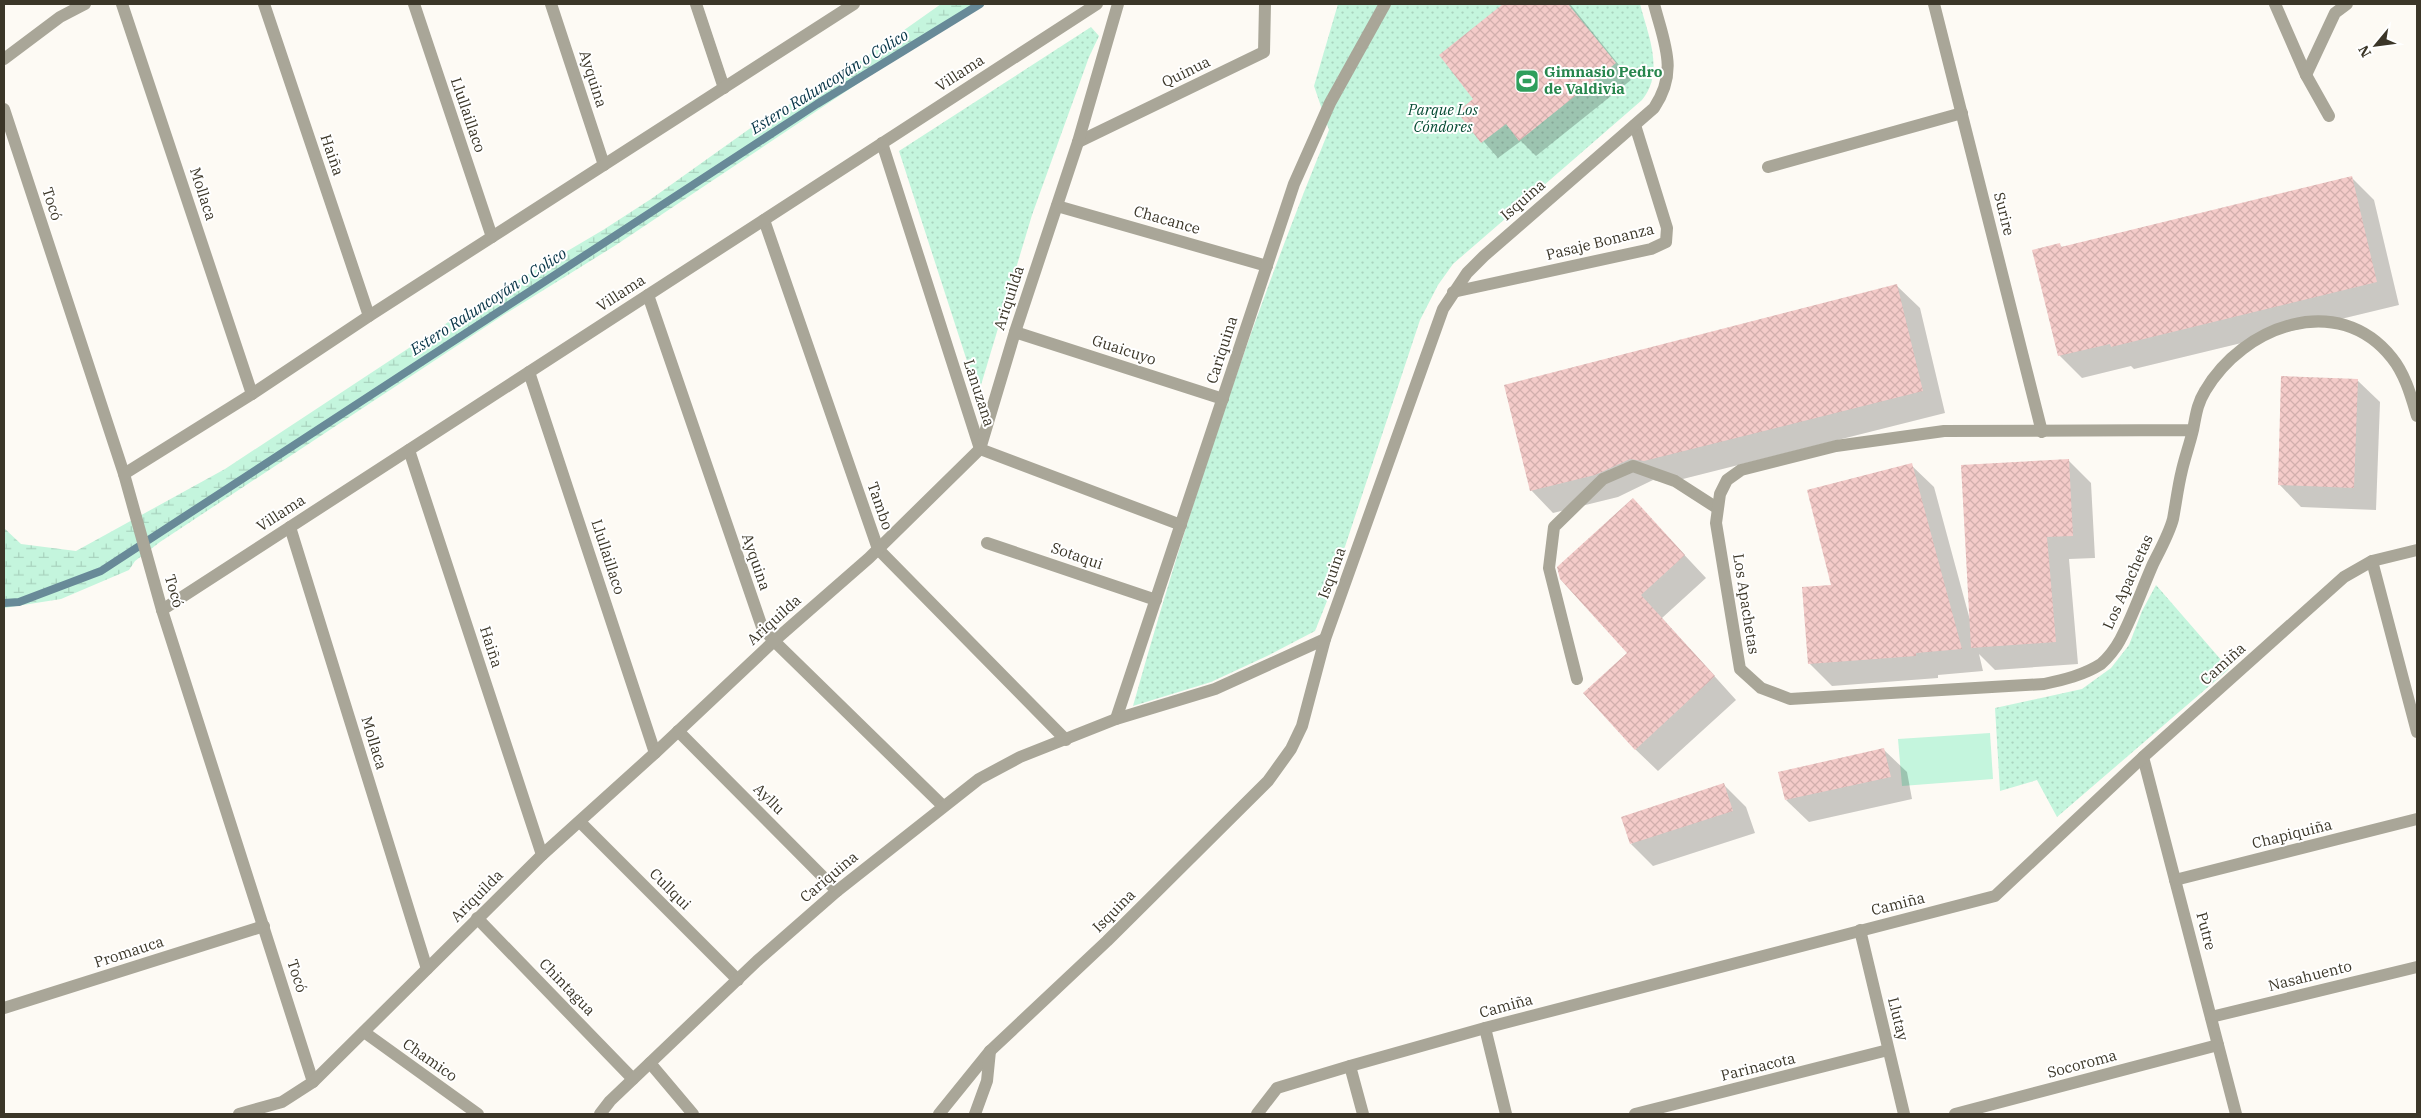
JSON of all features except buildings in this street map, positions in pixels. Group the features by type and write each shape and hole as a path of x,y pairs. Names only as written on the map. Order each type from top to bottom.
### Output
{"street":[{"path":"4,59 60,17 85,4"},
{"name":"Mollaca","path":"122,4 252,394"},
{"name":"Haiña","path":"264,4 369,316"},
{"name":"Llullaillaco","path":"414,4 492,237"},
{"name":"Ayquina","path":"551,4 604,165"},
{"path":"696,4 724,88"},
{"name":"Villama","path":"162,610 1097,4"},
{"name":"Ariquilda","path":"247,1113 282,1102 313,1082 542,855 656,754 774,641 878,549 980,449 1015,332 1078,142 1118,4"},
{"name":"Quinua","path":"1078,142 1264,52 1266,4"},
{"name":"Cariquina","path":"1116,719 1294,184 1334,94 1385,4"},
{"name":"Isquina","path":"939,1114 990,1051 1107,941 1272,776 1291,749 1302,726 1325,639 1435,326 1453,292 1484,256 1635,125 1654,108 1661,98 1669,71 1668,56 1654,4"},
{"name":"Surire","path":"1934,4 2042,432"},
{"path":"2275,4 2306,75 2329,116"},
{"path":"2306,75 2335,13 2347,4"},
{"path":"124,474 252,394 369,316 724,88 847,6"},
{"name":"Tocó","path":"4,109 124,474 162,610 313,1082"},
{"path":"1768,167 1962,113"},
{"name":"Pasaje Bonanza","path":"1453,292 1651,249 1666,242 1667,228 1635,125"},
{"name":"Lanuzana","path":"882,143 980,449 1181,524"},
{"name":"Chacance","path":"1057,206 1267,266"},
{"name":"Tambo","path":"764,220 878,549 1066,740"},
{"name":"Ayquina","path":"648,295 762,627 774,641 943,806"},
{"name":"Los Apachetas","path":"2193,430 1944,431 1836,446 1741,470 1727,480 1720,494 1716,523 1740,669 1761,688 1790,699 2044,684 2084,673 2102,663 2119,642 2172,521 2181,471 2193,430 2196,408 2205,391 2216,374 2237,353 2262,336 2281,328 2301,322 2317,321 2350,326 2380,344 2393,358 2403,374 2417,416"},
{"name":"Guaicuyo","path":"1015,332 1223,399"},
{"name":"Llullaillaco","path":"529,372 656,754"},
{"name":"Haiña","path":"409,450 542,855"},
{"path":"1577,679 1549,568 1554,527 1603,478 1633,466 1675,481 1717,508"},
{"name":"Mollaca","path":"290,527 427,969"},
{"name":"Sotaqui","path":"987,543 1156,600"},
{"name":"Camiña","path":"1257,1114 1277,1088 1350,1066 1485,1028 1995,896 2143,756 2344,578 2372,561 2417,550"},
{"path":"2372,561 2417,732"},
{"name":"Cariquina","path":"600,1114 633,1079 738,980 837,891 979,779 1020,757 1116,719 1215,689 1325,639"},
{"name":"Ayllu","path":"678,731 837,891"},
{"name":"Putre","path":"2143,756 2236,1114"},
{"name":"Chapiquiña","path":"2175,880 2417,820"},
{"name":"Cullqui","path":"580,822 738,980"},
{"name":"Chintagua","path":"478,918 633,1079"},
{"name":"Promauca","path":"4,1008 264,926"},
{"name":"Llutay","path":"1860,930 1904,1114"},
{"name":"Nasahuento","path":"2211,1017 2417,967"},
{"path":"1485,1028 1506,1114"},
{"name":"Chamico","path":"364,1032 478,1114"},
{"name":"Socoroma","path":"1955,1114 2218,1045"},
{"name":"Parinacota","path":"1635,1114 1888,1050"},
{"path":"975,1114 987,1081 990,1051"},
{"path":"650,1063 692,1114"},
{"path":"1350,1066 1362,1114"}],"green space":[{"path":"941,4 986,4 866,78 616,245 505,314 160,542 135,561 129,570 61,599 4,608 4,528 21,544 76,551 225,469 459,315 603,230 651,199 752,127 856,64"},
{"name":"Parque Los Cóndores","path":"1338,4 1640,4 1653,53 1653,78 1642,100 1453,264 1438,285 1420,320 1327,601 1315,631 1211,682 1133,706 1176,560 1223,415 1274,272 1329,130 1314,86"},
{"path":"1091,27 1099,36 1089,57 1032,215 978,395 899,151"},
{"path":"2156,585 2229,669 2057,817 2037,780 2000,791 1995,708 2082,689 2111,668 2129,645 2142,611"},
{"path":"1990,733 1993,779 1902,786 1898,739"}],"waterway":[{"name":"Estero Raluncoyán o Colico","path":"4,603 19,602 101,571 817,104 980,4"}],"place":[{"name":"Gimnasio Pedro de Valdivia","path":"1527,81"}]}
